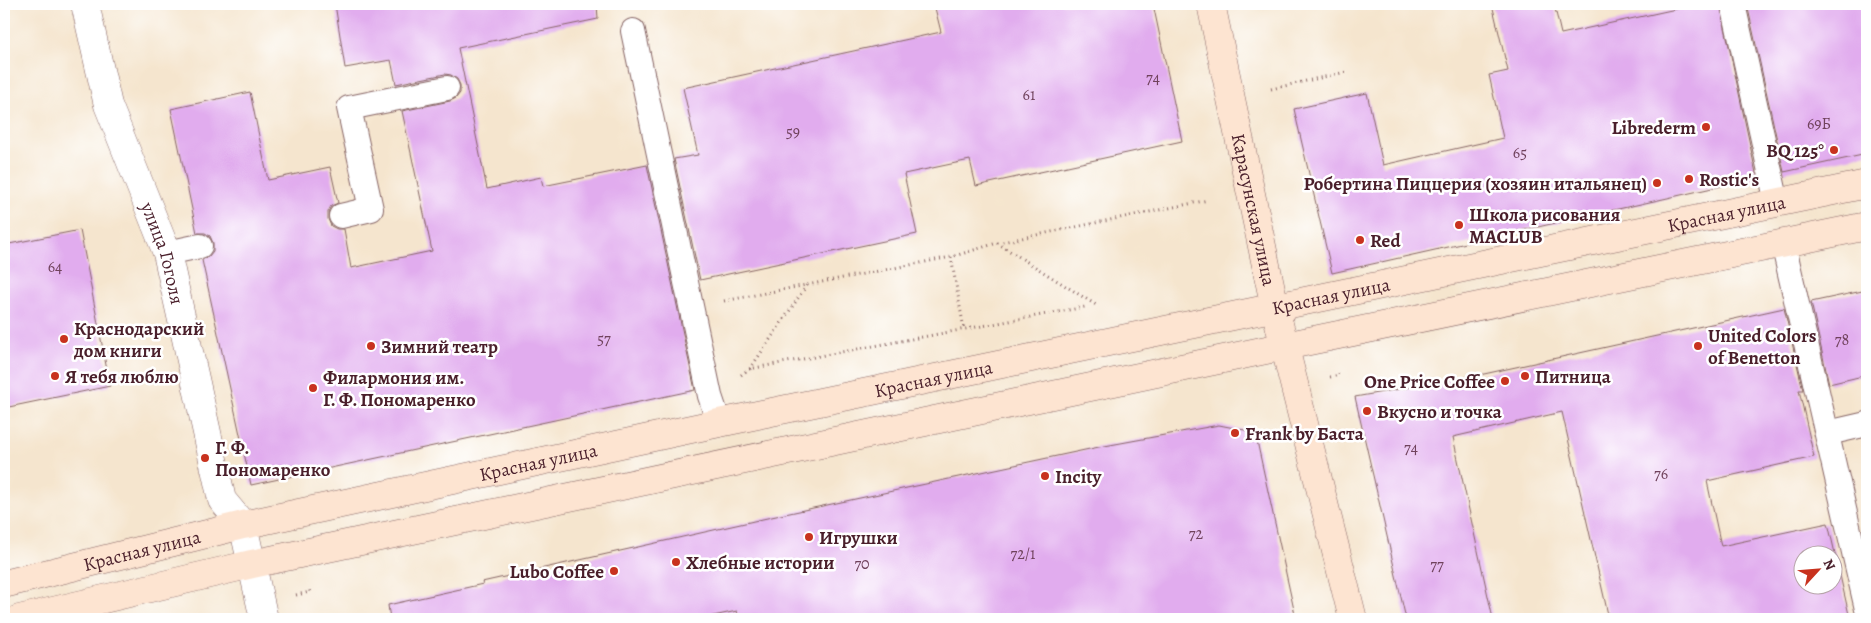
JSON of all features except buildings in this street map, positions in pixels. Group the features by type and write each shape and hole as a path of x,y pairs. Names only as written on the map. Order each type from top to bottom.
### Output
{"main road":[{"name":"Карасунская улица","path":"1211,4 1275,308 1353,619"},
{"name":"Красная улица","path":"4,584 243,525 1867,184"},
{"name":"Красная улица","path":"19,619 252,564 1285,346 1867,226"}],"street":[{"name":"улица Гоголя","path":"85,4 108,105 167,253 222,500 243,525 264,619"}],"lane":[{"path":"1733,4 1777,204"},
{"path":"634,31 710,396 719,424"},
{"path":"341,216 372,209 349,108 447,88"},
{"path":"1784,243 1867,609"},
{"path":"167,253 200,246"},
{"path":"1828,433 1867,424"}],"path":[{"path":"1271,89 1346,72"},
{"path":"692,307 951,257 997,243 1208,200"},
{"path":"997,243 1096,305"},
{"path":"951,257 964,329"},
{"path":"749,370 807,285"}],"place":[{"name":"Librederm","path":"1706,127"},
{"name":"BQ 125°","path":"1834,150"},
{"name":"Rostic's","path":"1689,179"},
{"name":"Робертина Пиццерия (хозяин итальянец)","path":"1657,183"},
{"name":"Школа рисования MACLUB","path":"1459,225"},
{"name":"Red","path":"1360,240"},
{"name":"Краснодарский дом книги","path":"64,339"},
{"name":"Зимний театр","path":"371,346"},
{"name":"United Colors of Benetton","path":"1698,346"},
{"name":"Я тебя люблю","path":"55,376"},
{"name":"Питница","path":"1525,376"},
{"name":"One Price Coffee","path":"1505,381"},
{"name":"Филармония им. Г. Ф. Пономаренко","path":"313,388"},
{"name":"Вкусно и точка","path":"1367,411"},
{"name":"Frank by Баста","path":"1235,433"},
{"name":"Г. Ф. Пономаренко","path":"205,458"},
{"name":"Incity","path":"1045,476"},
{"name":"Игрушки","path":"809,537"},
{"name":"Хлебные истории","path":"676,562"},
{"name":"Lubo Coffee","path":"614,571"}]}
